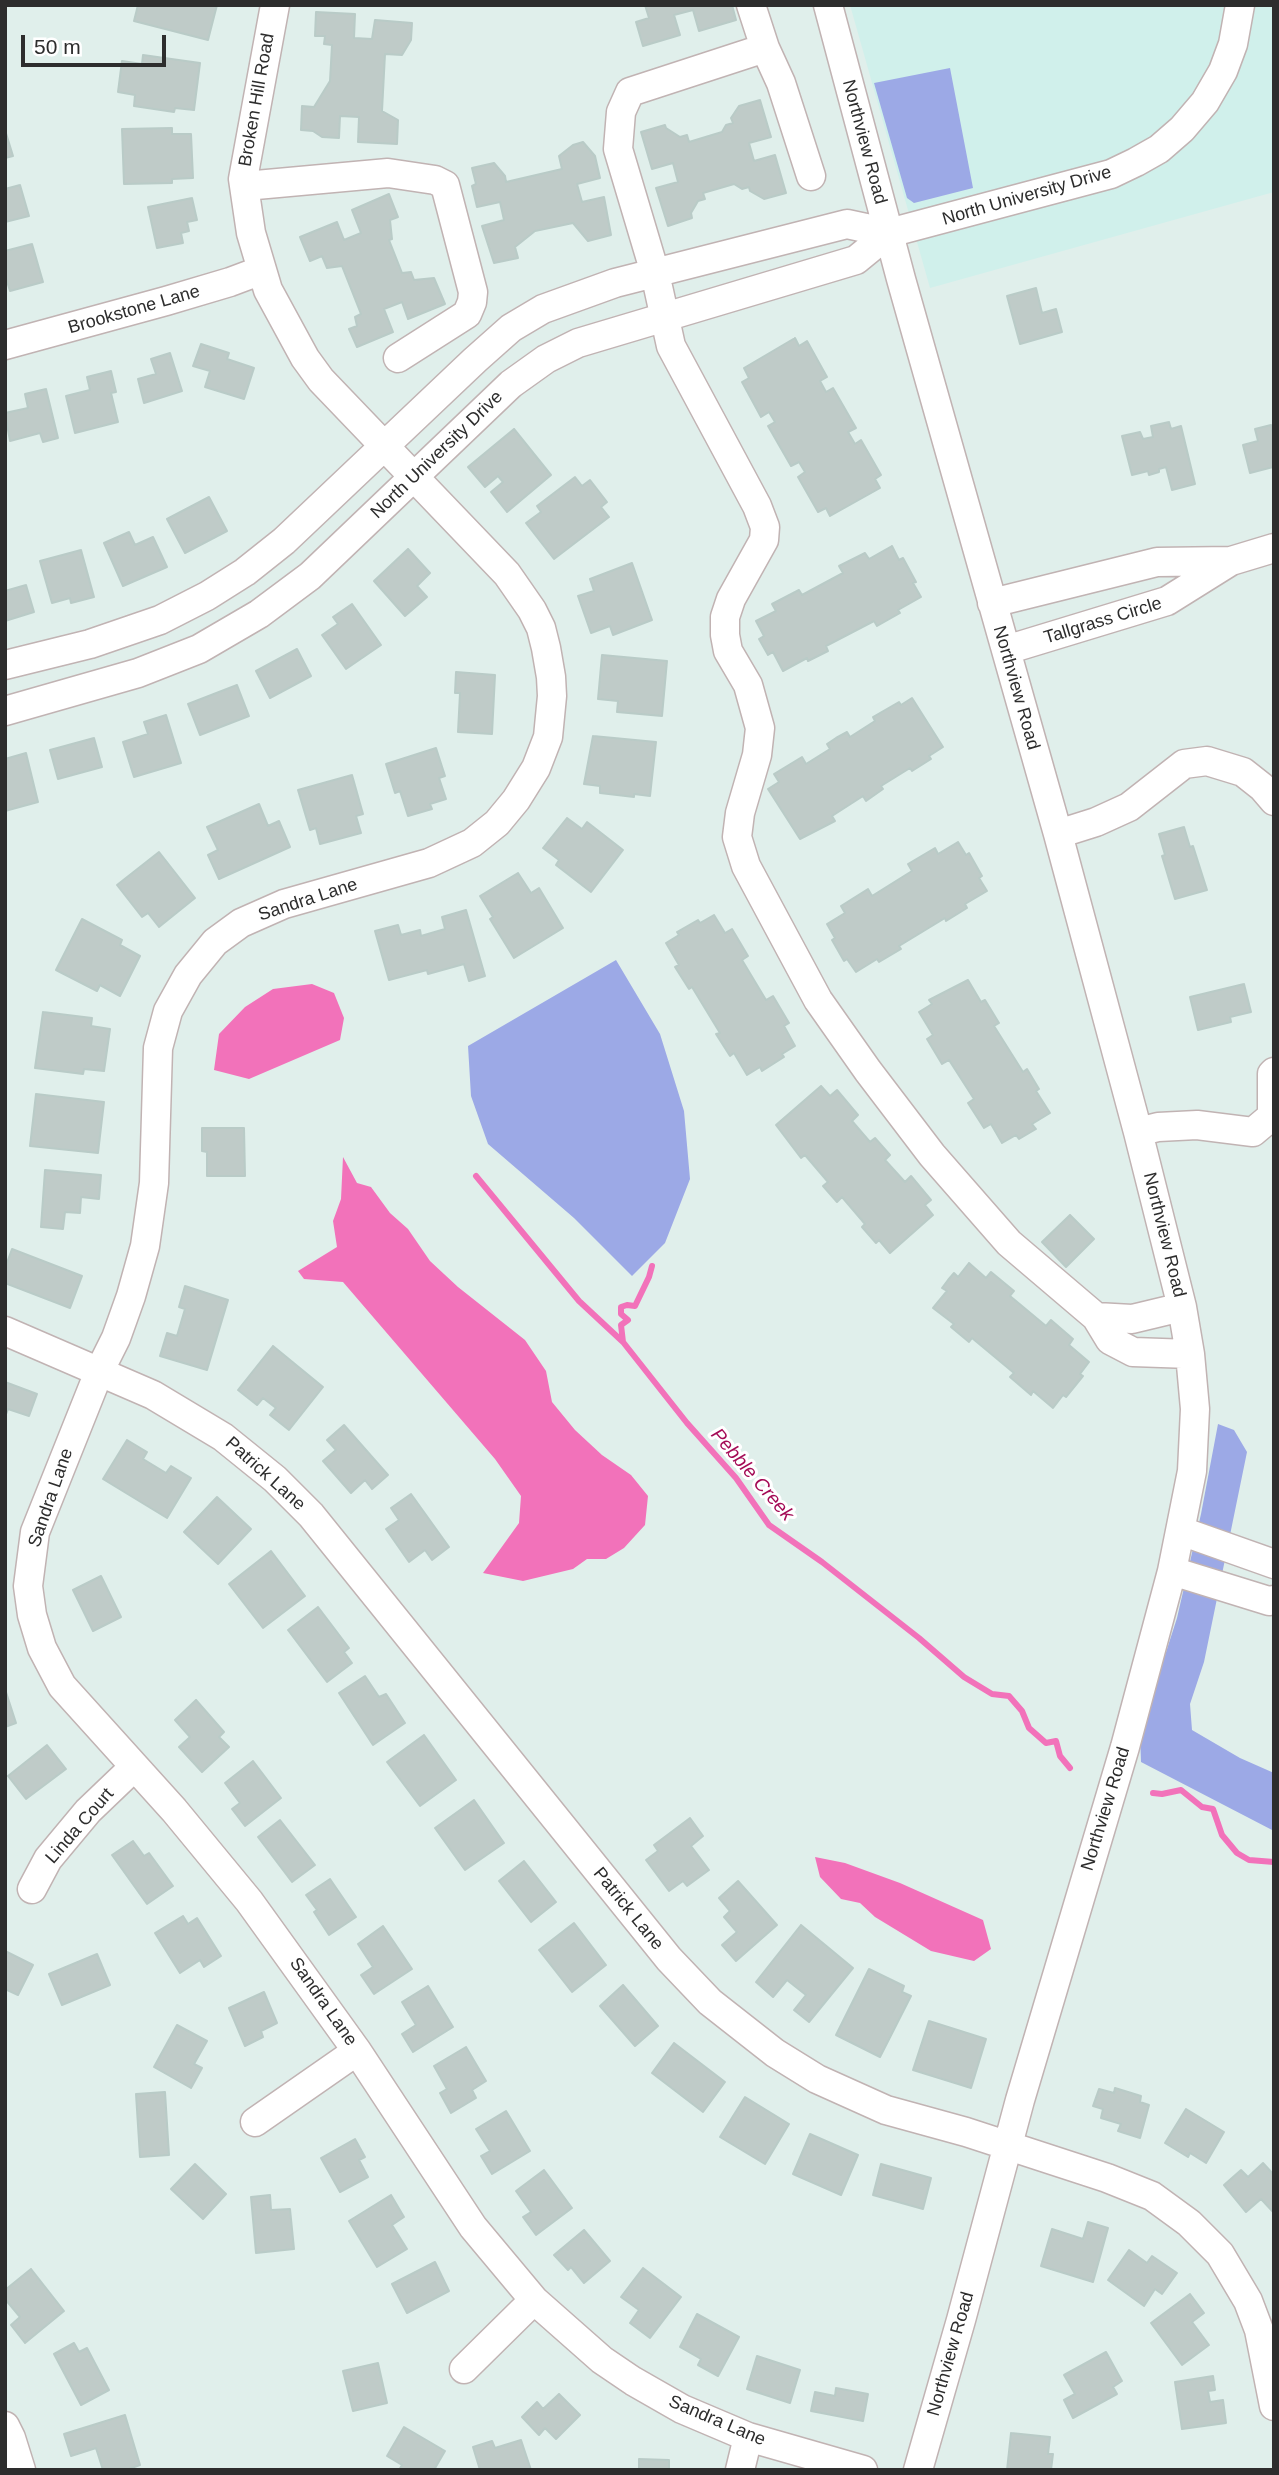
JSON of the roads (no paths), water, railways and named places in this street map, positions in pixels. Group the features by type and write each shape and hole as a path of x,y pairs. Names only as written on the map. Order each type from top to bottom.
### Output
{"street":[{"name":"Broken Hill Road","path":"275,5 243,179 251,233 268,289 288,328 321,380 414,476"},
{"path":"751,5 765,48 781,83 811,176"},
{"name":"Northview Road","path":"828,5 888,233 1058,834 1138,1132 1182,1307 1195,1409 1192,1471 1172,1571 1125,1747 1007,2147 918,2470"},
{"name":"North University Drive","path":"5,711 138,673 199,649 259,614 310,576 511,384 546,359 578,343 856,260 888,233 1111,174 1159,149 1182,129 1205,102 1223,71 1233,44 1240,5"},
{"path":"765,48 630,92 621,112 618,149 655,273 671,346 757,506 765,527 764,540 731,599 725,617 728,651 747,685 760,728 757,755 740,813 737,837 746,866 818,1000 924,1145 1009,1242 1096,1317 1110,1340 1133,1352 1190,1354"},
{"path":"244,186 388,173 435,180 445,185 473,292 472,302 467,314 398,358"},
{"name":"North University Drive","path":"5,665 90,644 160,620 207,596 251,567 284,541 511,328 543,309 655,273 846,225 888,233"},
{"name":"Brookstone Lane","path":"5,345 166,301 262,270"},
{"name":"Sandra Lane","path":"414,476 507,574 532,610 541,628 551,677 548,737 536,768 516,800 497,823 472,843 429,863 284,904 241,923 215,942 188,975 168,1011 159,1048 154,1183 145,1246 116,1338 99,1372 35,1532 29,1569 29,1599 42,1648 62,1686 249,1901 357,2051 473,2227 534,2300 603,2360 682,2409 748,2437 863,2470"},
{"name":"Tallgrass Circle","path":"1006,650 1167,601 1231,561 1274,548"},
{"name":"Tallgrass Circle","path":"992,603 1157,562 1231,561"},
{"path":"251,567 278,601"},
{"path":"1058,834 1096,822 1129,807 1184,764 1195,762 1207,761 1242,772 1262,787 1274,801"},
{"path":"1138,1132 1158,1127 1197,1125 1253,1132 1272,1116 1274,1072"},
{"path":"1096,1317 1132,1319 1182,1307"},
{"name":"Patrick Lane","path":"5,1331 153,1395 223,1437 275,1479 311,1515 668,1959 727,2017 775,2053 836,2089 886,2110 965,2132 1107,2178 1152,2196 1201,2234 1220,2254 1248,2301 1258,2330 1274,2406"},
{"path":"1181,1531 1274,1564"},
{"path":"1172,1571 1269,1601 1274,1600"},
{"name":"Linda Court","path":"32,1889 48,1859 88,1811 134,1767"},
{"path":"255,2122 357,2051"},
{"path":"464,2370 534,2300"},
{"path":"5,2426 21,2470"},
{"path":"740,2470 748,2437"}],"waterway":[{"name":"Pebble Creek","path":"476,1176 579,1301 623,1342 687,1423 736,1478 769,1525 822,1562 964,1677 992,1694 1009,1696 1022,1711 1029,1728 1046,1743 1056,1741 1060,1756 1070,1768"},
{"path":"623,1342 621,1325 628,1320 621,1314 621,1307 635,1306 652,1266"},
{"name":"Pebble Creek","path":"1153,1793 1181,1790 1202,1807 1213,1809 1222,1835 1237,1853 1249,1860 1274,1862"}]}
